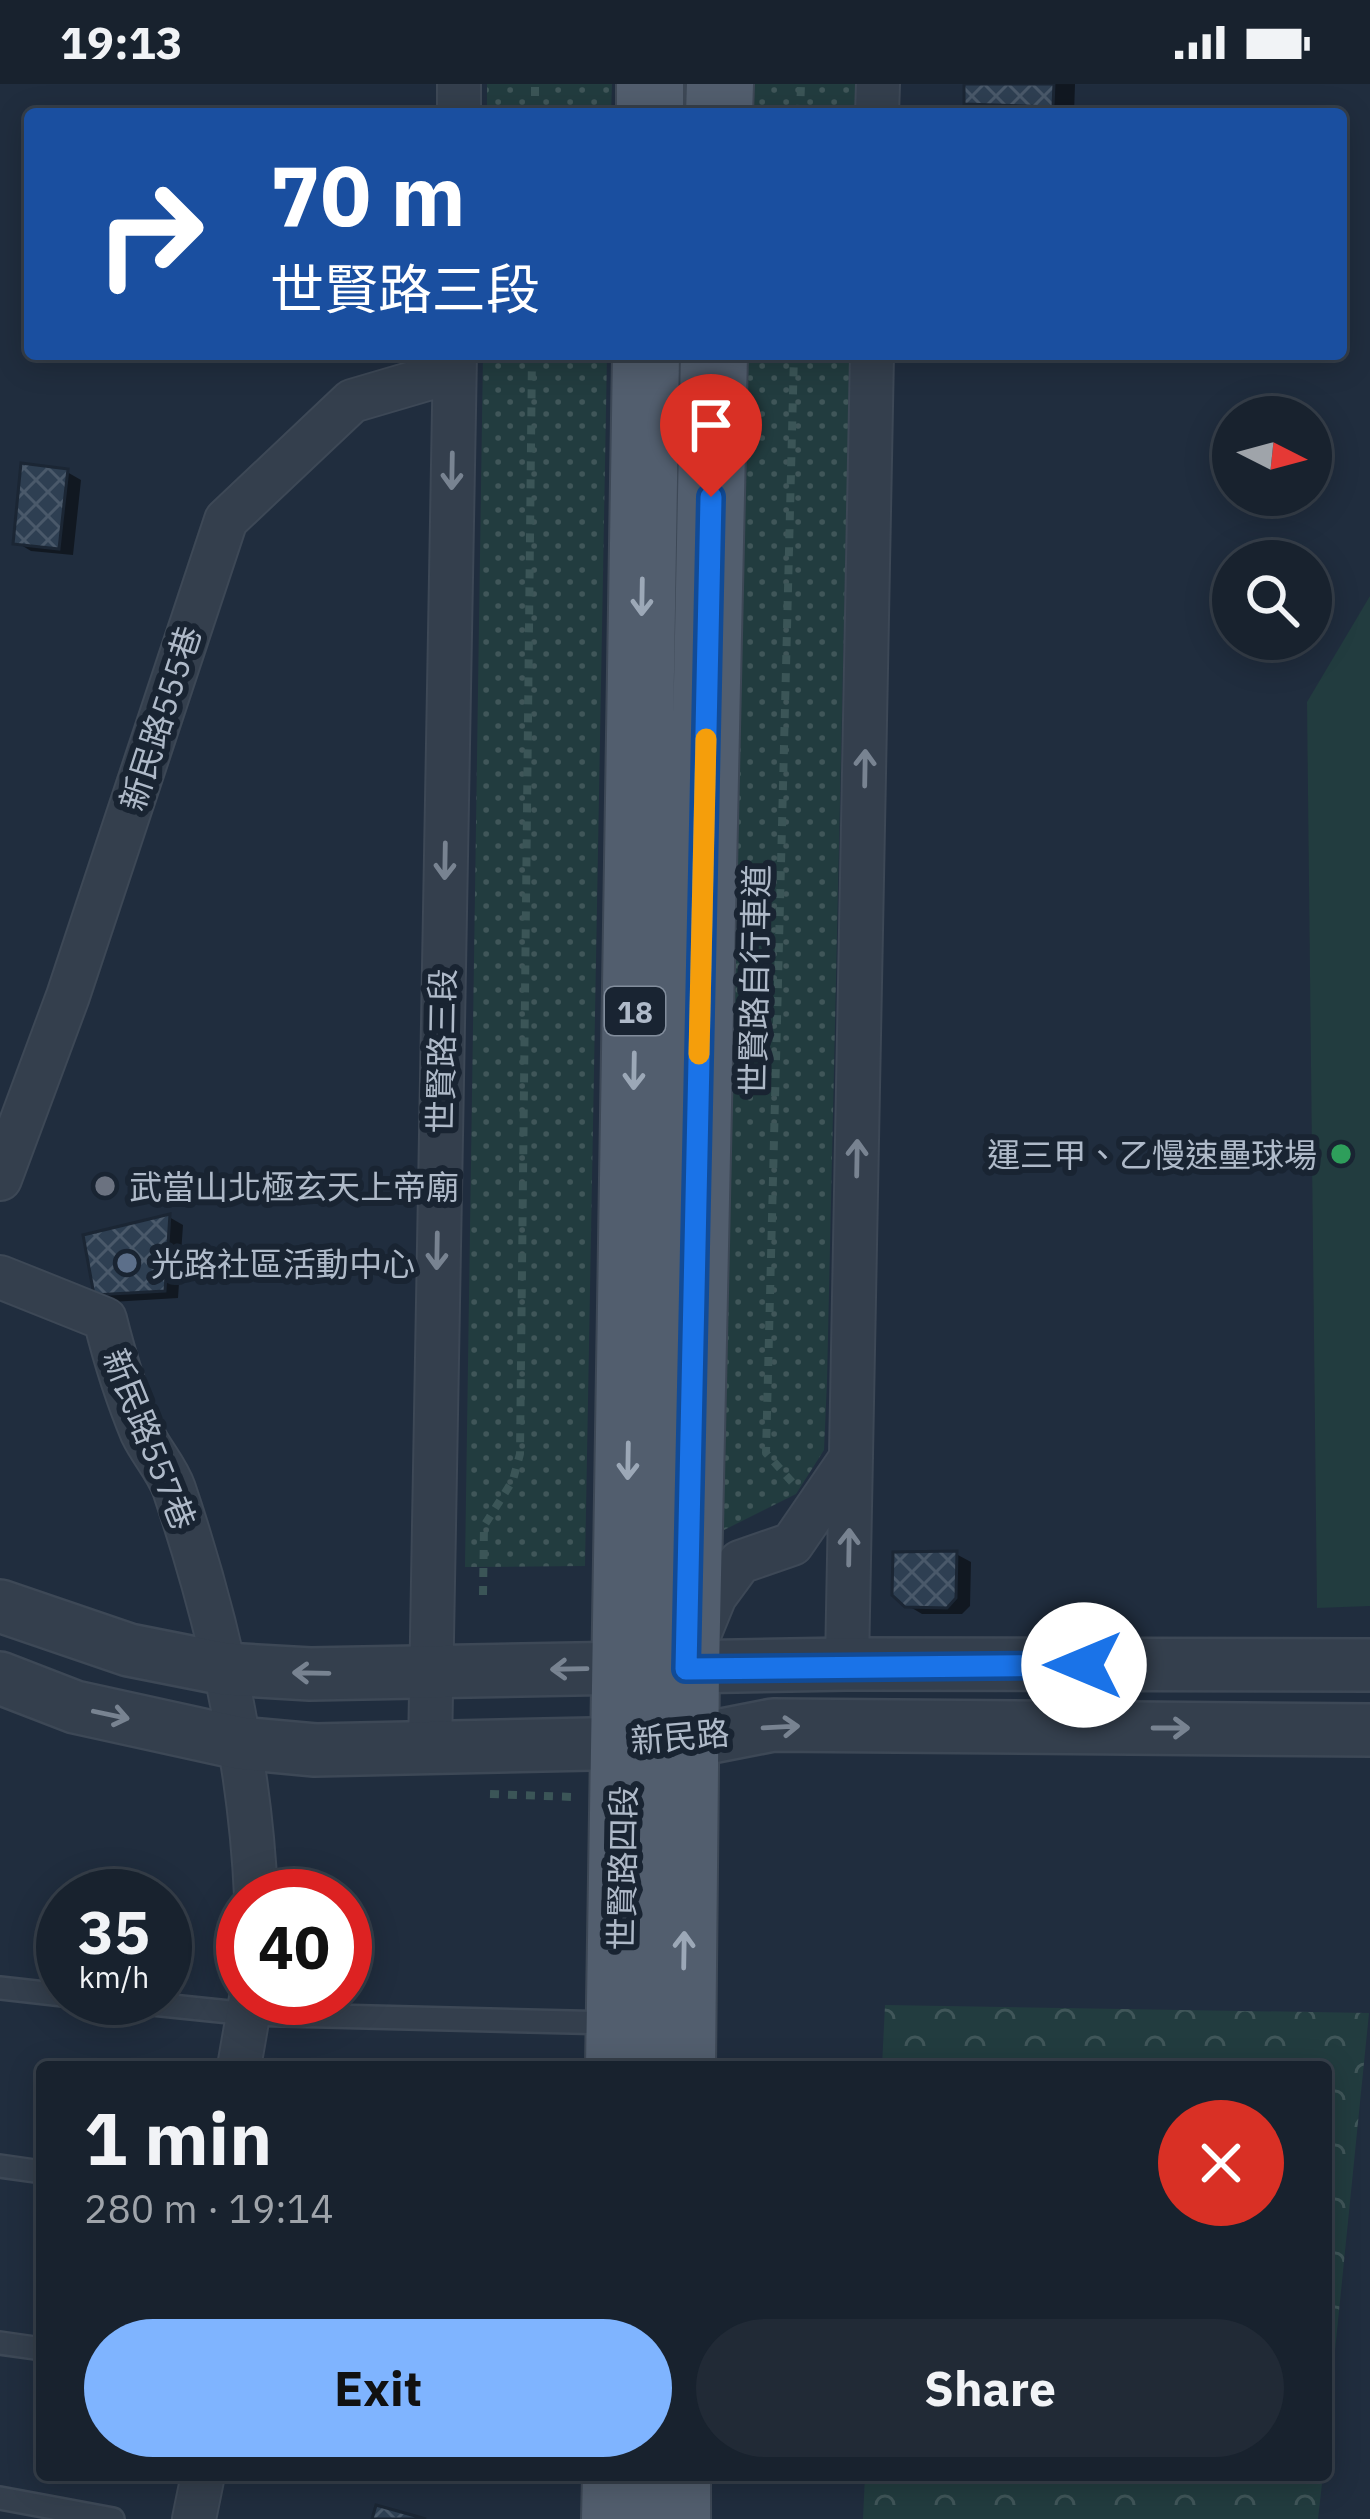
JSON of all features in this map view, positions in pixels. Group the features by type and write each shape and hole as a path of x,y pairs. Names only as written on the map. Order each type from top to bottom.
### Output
{"main road":[{"name":"18","path":"646,360 655,1669"},
{"name":"18","path":"655,1669 714,360"},
{"name":"世賢路四段","path":"655,1669 654,1742 681,2061"},
{"name":"世賢路四段","path":"619,2045 654,1742"},
{"path":"615,2519 616,2481"},
{"path":"677,2481 677,2519"}],"street":[{"path":"847,1664 872,360"},
{"name":"新民路555巷","path":"0,1179 10,1124 68,996 226,520 352,401 455,362"},
{"name":"世賢路三段","path":"430,1749 455,362"},
{"name":"新民路557巷","path":"0,1277 105,1319 118,1373 145,1438 171,1481 207,1592 238,1743 253,1869"},
{"path":"655,1669 740,1562 792,1544 851,1458"},
{"name":"新民路","path":"0,1606 129,1650 225,1669 310,1674 847,1664 1370,1665"},
{"name":"新民路","path":"0,1678 75,1707 238,1743 315,1750 654,1742 773,1725 1370,1730"},
{"path":"240,2061 247,2025"},
{"path":"194,2519 201,2481"}],"lane":[{"path":"0,1988 36,1992"},
{"path":"372,2019 619,2045"},
{"path":"0,2166 36,2171"},
{"path":"0,2343 36,2348"},
{"path":"0,2498 113,2519"}],"path":[{"path":"483,1594 484,1526 512,1480 520,1454 532,360"},
{"name":"世賢路自行車道","path":"792,1544 795,1486 766,1453 794,360"}],"green space":[{"path":"487,84 612,84 611,108 487,108"},
{"path":"747,84 856,84 856,108 746,108"},
{"path":"483,360 607,360 585,1566 465,1567"},
{"path":"740,360 850,360 824,1450 796,1494 710,1537"},
{"name":"運三甲、乙慢速壘球場","path":"1370,596 1370,1606 1317,1608 1307,702"},
{"path":"885,2005 1369,2013 1332,2380 1332,2061 882,2061"},
{"path":"865,2481 1322,2481 1318,2519 863,2519"}],"building":[{"path":"964,84 1054,84 1053,107 964,104"},
{"path":"21,463 68,469 59,549 13,544"},
{"name":"光路社區活動中心","path":"170,1214 165,1291 94,1295 83,1235"},
{"path":"957,1551 956,1598 947,1608 905,1607 892,1595 893,1552"},
{"path":"376,2505 426,2519 372,2519"}],"slow traffic":[{"path":"699,1054 706,739"}],"place":[{"name":"運三甲、乙慢速壘球場","path":"1341,1154"},
{"name":"武當山北極玄天上帝廟","path":"105,1186"},
{"name":"光路社區活動中心","path":"127,1263"}],"route":[{"path":"711,497 686,1669 1084,1665"}]}
